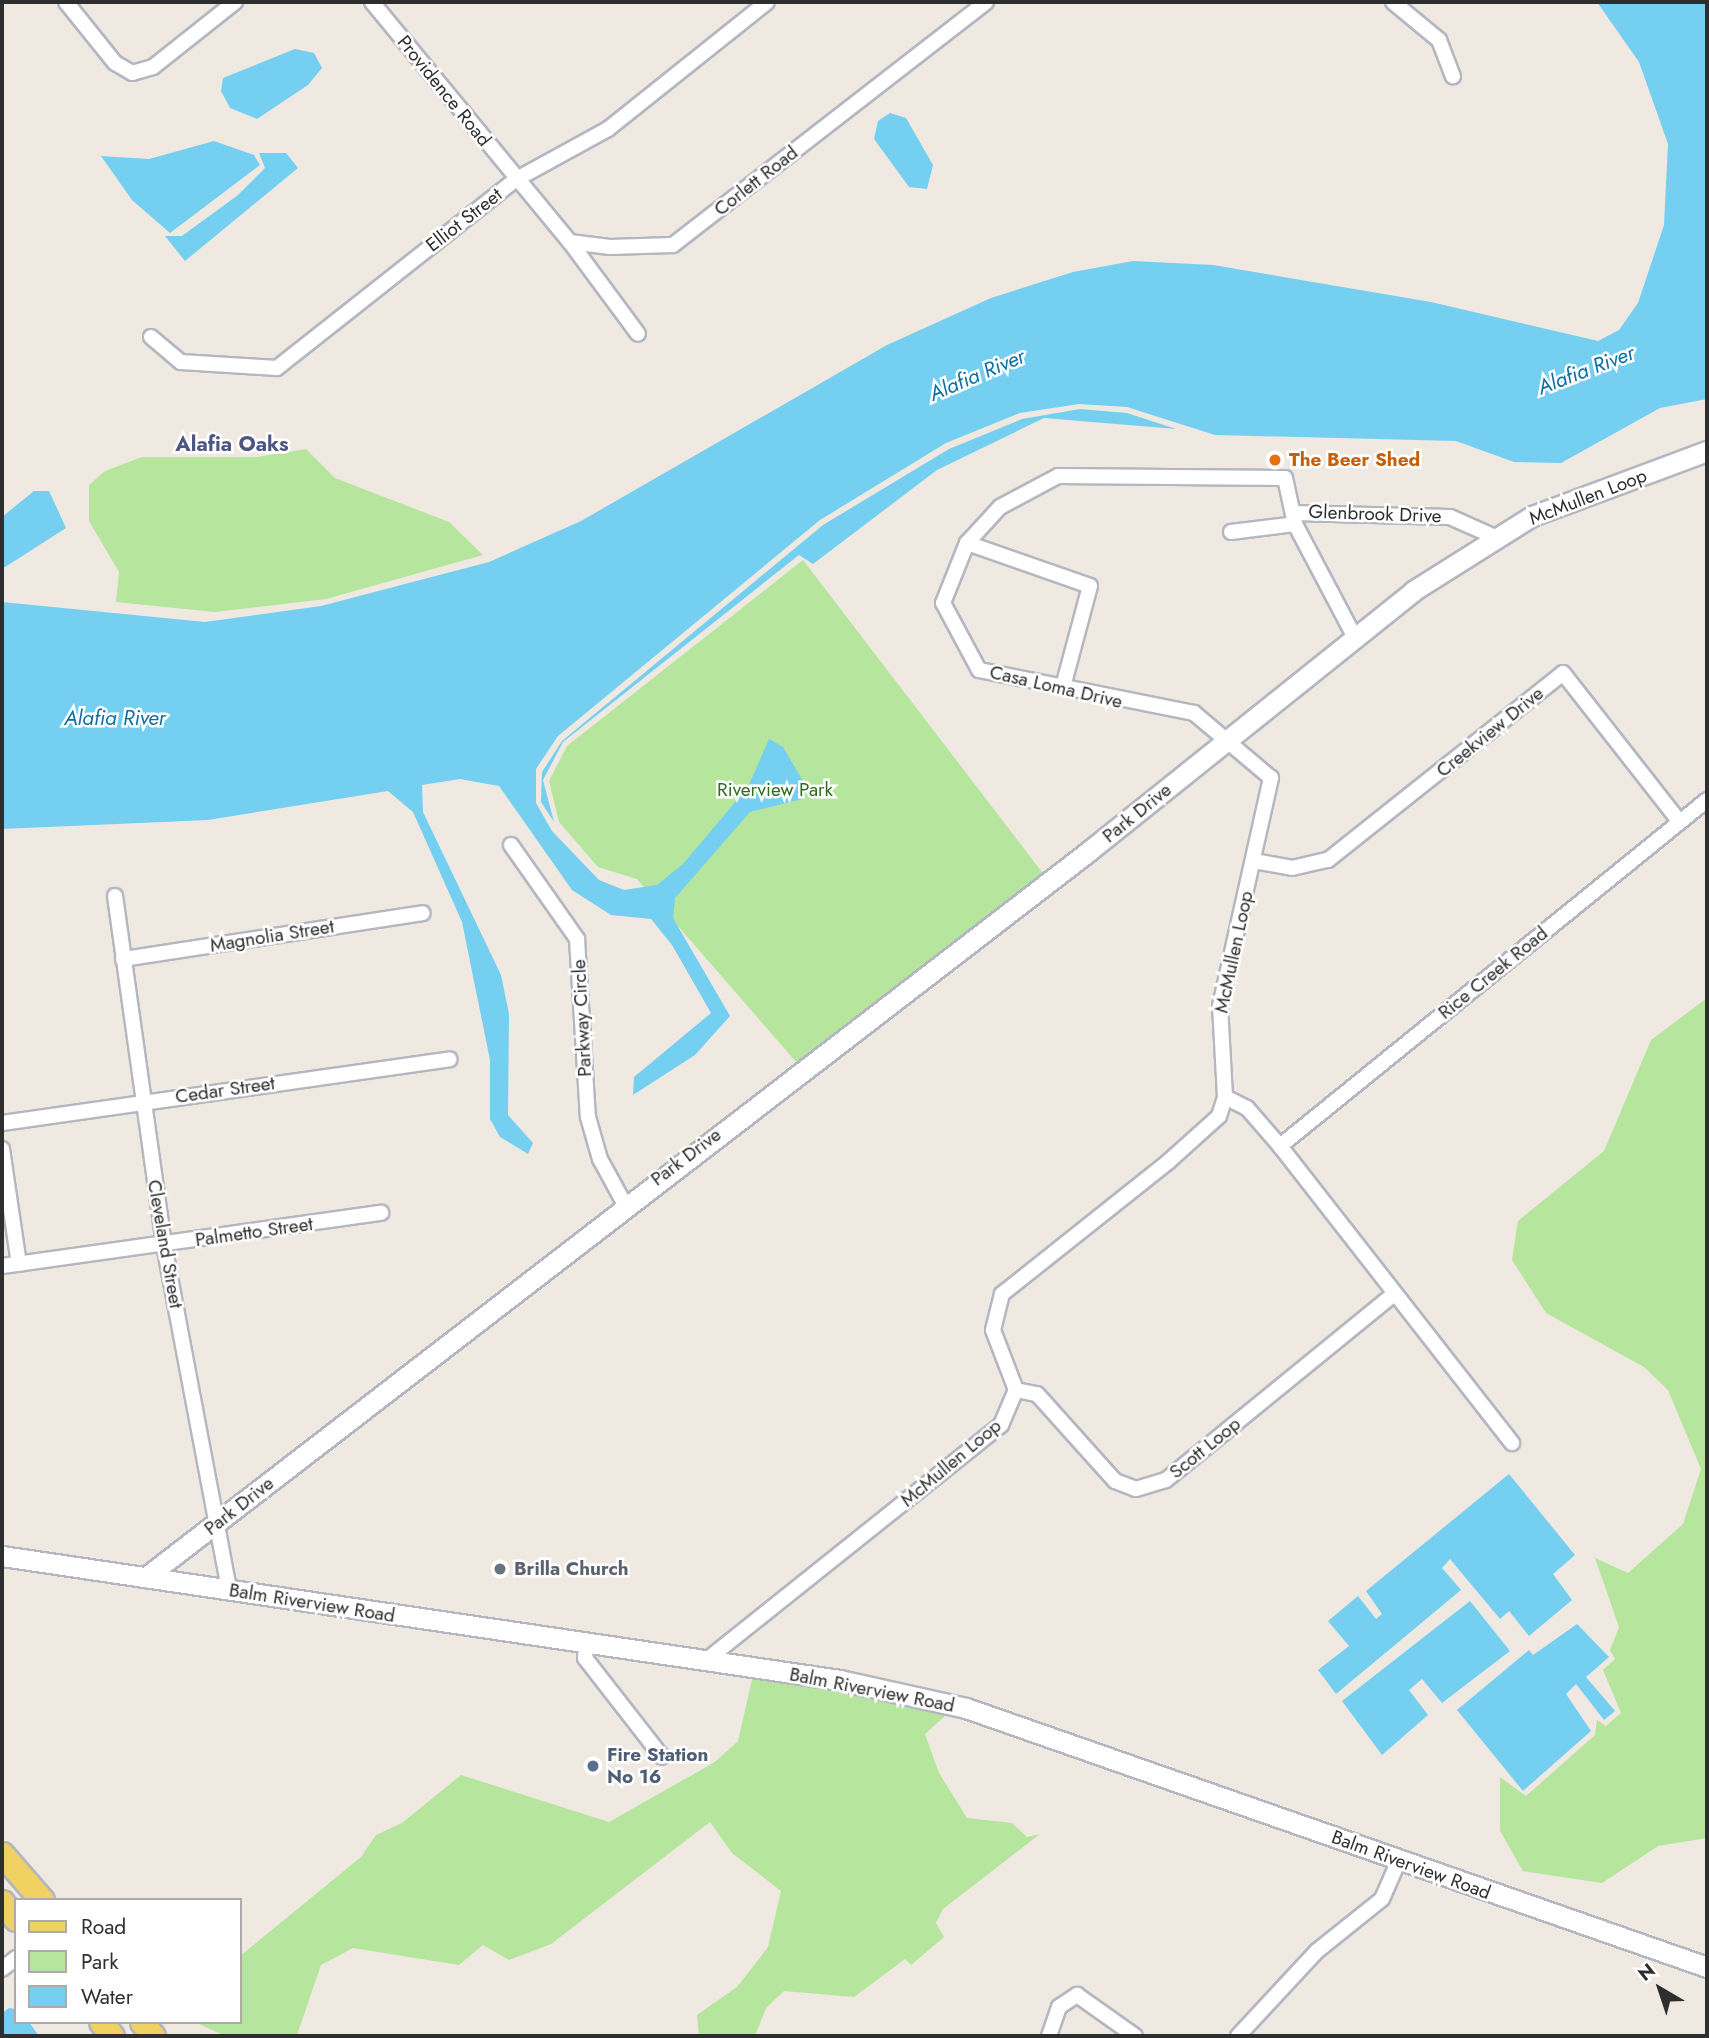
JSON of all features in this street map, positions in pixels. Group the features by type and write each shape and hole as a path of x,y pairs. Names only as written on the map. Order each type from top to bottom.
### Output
{"main road":[{"path":"2,1854 40,1898"},
{"path":"2,1902 14,1917"}],"street":[{"path":"66,2 115,63 132,73 153,67 235,2"},
{"name":"Providence Road","path":"372,2 515,180"},
{"name":"Elliot Street","path":"151,337 181,362 277,368 515,180 608,129 767,2"},
{"name":"Corlett Road","path":"570,242 673,245 986,2"},
{"path":"1393,2 1439,40 1453,76"},
{"path":"515,180 570,242 638,334"},
{"name":"McMullen Loop","path":"1225,1097 1220,1006 1271,778 1228,740 1354,636 1495,537 1532,516 1706,453"},
{"name":"Casa Loma Drive","path":"1228,740 1194,713 979,670 957,638 943,603 967,542 1000,507 1058,476 1285,478 1294,518"},
{"name":"Glenbrook Drive","path":"1231,532 1294,518 1450,517 1495,537"},
{"path":"1294,518 1354,636"},
{"path":"967,542 1090,586 1063,687"},
{"name":"Creekview Drive","path":"1254,861 1292,867 1328,860 1563,673 1680,822"},
{"name":"Park Drive","path":"146,1577 624,1203 1228,740"},
{"name":"Rice Creek Road","path":"1280,1146 1707,800"},
{"name":"Parkway Circle","path":"511,845 577,939 588,1117 600,1159 624,1203"},
{"name":"Cleveland Street","path":"115,896 141,1101 164,1245 229,1590"},
{"name":"Magnolia Street","path":"123,959 422,914"},
{"name":"Cedar Street","path":"2,1123 449,1059"},
{"path":"1016,1390 993,1330 1002,1294 1168,1162 1219,1116 1225,1097 1247,1108 1280,1146 1512,1443"},
{"path":"2,1149 19,1264"},
{"name":"Palmetto Street","path":"2,1266 381,1213"},
{"name":"Scott Loop","path":"1016,1390 1037,1394 1115,1481 1136,1489 1166,1479 1394,1294"},
{"name":"McMullen Loop","path":"704,1662 1001,1425 1016,1390"},
{"name":"Balm Riverview Road","path":"2,1556 586,1645 840,1680 966,1708 1707,1967"},
{"path":"586,1645 585,1658 662,1757"},
{"path":"1238,2036 1317,1951 1382,1899 1399,1860"},
{"path":"1049,2036 1059,2007 1077,1994 1127,2034"}],"green space":[{"path":"306,449 335,478 449,522 483,555 326,599 215,612 116,602 119,572 89,521 89,485 105,471 142,457 257,457"},
{"name":"Riverview Park","path":"803,560 1045,876 798,1064 637,879 598,867 559,822 549,781 567,746"},
{"path":"1707,998 1707,1838 1658,1846 1602,1883 1523,1871 1500,1831 1500,1777 1526,1796 1595,1735 1597,1720 1606,1726 1621,1713 1603,1670 1615,1659 1610,1650 1619,1627 1595,1558 1628,1573 1683,1524 1701,1469 1668,1390 1644,1367 1546,1313 1512,1260 1518,1221 1604,1151 1651,1040"},
{"path":"753,1675 943,1710 947,1714 925,1734 939,1773 967,1818 1012,1823 1027,1837 1040,1834 943,1909 936,1923 944,1937 911,1965 905,1959 854,1997 784,1991 766,2008 755,2036 699,2036 697,2015 737,1987 768,1947 781,1891 732,1853 710,1822 551,1944 509,1960 483,1945 459,1965 353,1948 321,1965 297,2035 225,2036 199,2024 242,2024 242,1954 361,1857 376,1835 402,1823 461,1775 609,1822 715,1762 738,1741"}],"water":[{"name":"Alafia River","path":"1597,2 1707,2 1707,399 1660,408 1561,463 1514,462 1456,441 1215,435 1127,407 1079,404 1020,413 946,443 820,520 558,736 536,769 536,803 552,831 599,880 624,890 657,885 683,864 748,787 769,739 783,747 807,788 802,799 750,812 675,898 673,918 730,1016 695,1055 633,1095 634,1077 711,1013 672,945 651,919 611,915 572,890 499,786 460,779 422,785 423,812 501,975 509,1014 508,1115 533,1143 528,1154 500,1137 490,1119 490,1060 462,922 413,812 388,791 208,820 2,829 2,602 205,622 321,606 489,562 581,521 887,345 991,298 1073,272 1133,261 1213,265 1431,302 1598,341 1619,330 1638,303 1664,225 1668,144 1639,62"},
{"path":"295,49 314,53 322,68 308,85 257,119 230,108 221,91 223,78"},
{"path":"890,113 906,118 933,165 927,189 909,187 874,139 878,121"},
{"path":"214,141 254,155 260,165 170,233 132,200 101,156 149,159"},
{"path":"259,153 286,153 298,168 185,261 165,236 182,236 238,195 265,168"},
{"path":"1080,409 1127,413 1176,429 1044,418 937,470 813,564 799,555 563,742 543,780 554,822 541,802 542,772 562,741 823,525 949,449 1022,419"},
{"path":"34,491 49,491 66,528 2,569 2,517"},
{"path":"1509,1474 1575,1555 1553,1574 1572,1600 1529,1636 1509,1611 1500,1619 1450,1559 1442,1568 1461,1590 1336,1694 1318,1670 1349,1646 1328,1621 1358,1596 1376,1619 1382,1614 1366,1591"},
{"path":"1470,1601 1510,1651 1442,1703 1422,1679 1409,1690 1428,1715 1382,1755 1342,1701"},
{"path":"1577,1624 1609,1657 1586,1677 1615,1711 1604,1720 1576,1684 1566,1694 1591,1731 1523,1791 1457,1710 1529,1650 1533,1655"},
{"path":"9,2008 14,2009 14,2024 30,2024 39,2036 2,2036 2,2013"}],"place":[{"name":"The Beer Shed","path":"1275,460"},
{"name":"Brilla Church","path":"500,1569"},
{"name":"Fire Station No 16","path":"593,1766"}],"district":[{"name":"Alafia Oaks","path":"232,444"}]}
